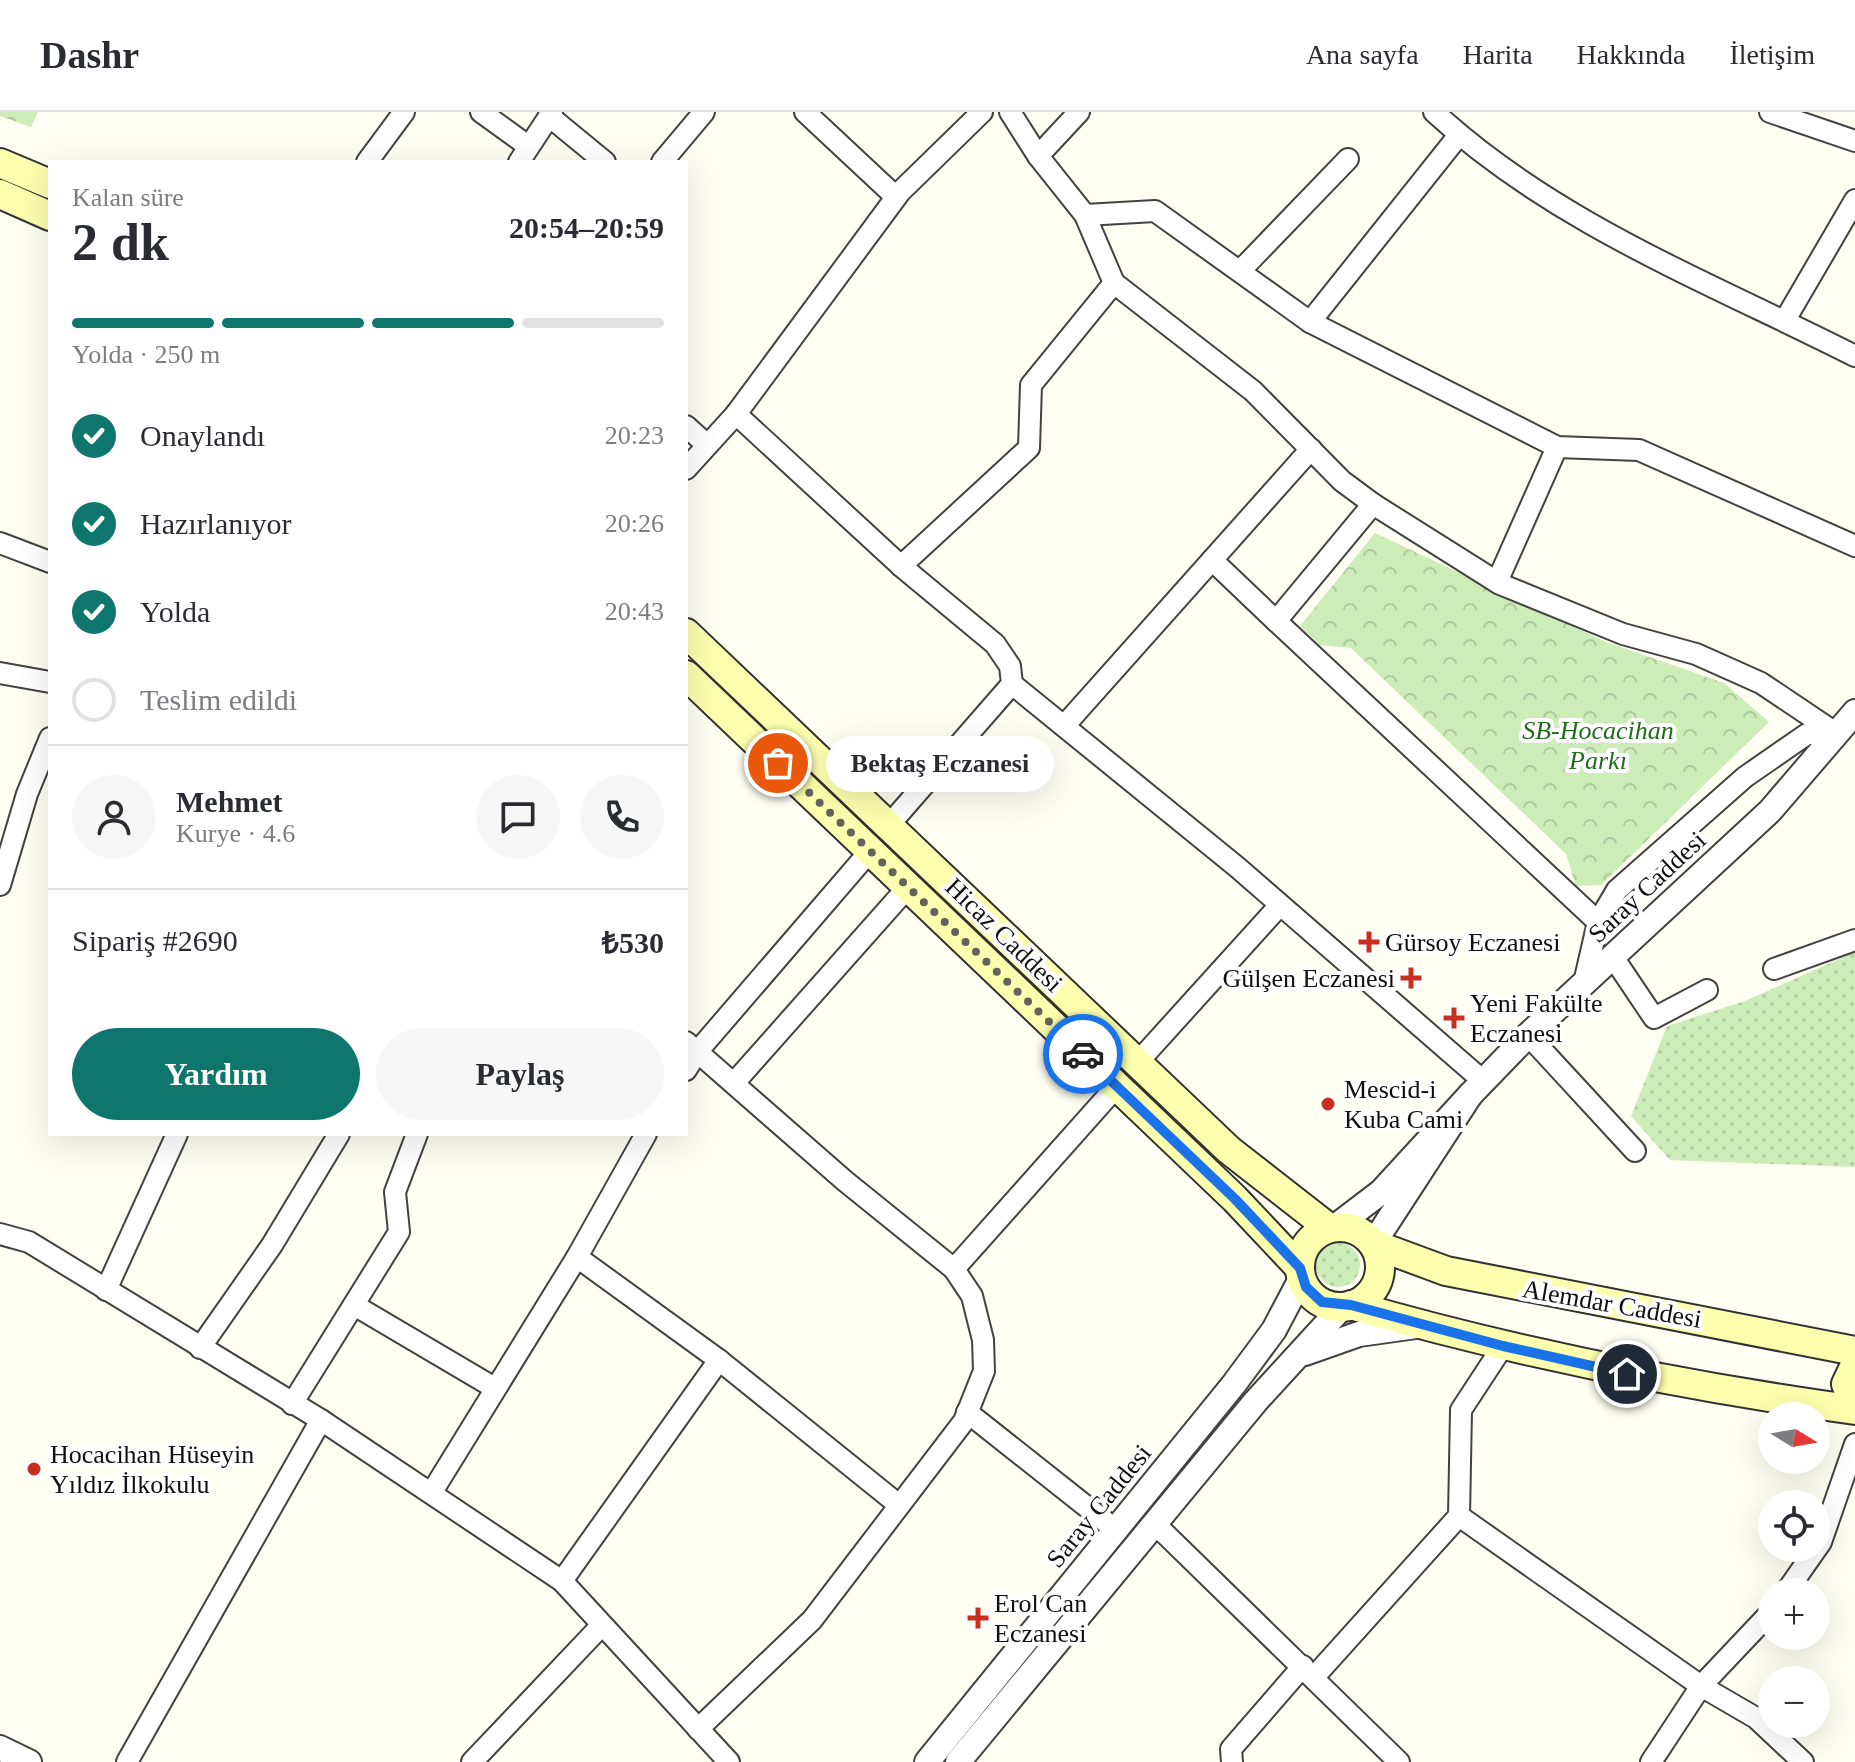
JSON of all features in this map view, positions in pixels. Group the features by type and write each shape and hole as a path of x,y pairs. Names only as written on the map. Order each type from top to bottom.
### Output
{"main road":[{"path":"0,163 48,183"},
{"path":"0,194 48,215"},
{"name":"Hicaz Caddesi","path":"688,635 1229,1150 1332,1227"},
{"name":"Hicaz Caddesi","path":"688,677 1235,1199 1301,1273"},
{"path":"1347,1306 1362,1300 1377,1281 1379,1256 1373,1244 1357,1230 1332,1227 1311,1239 1301,1273 1306,1287 1322,1302 1656,1380 1855,1408 1846,1384 1855,1365"},
{"name":"Alemdar Caddesi","path":"1373,1244 1446,1271 1855,1351"}],"street":[{"path":"481,112 523,154 550,114 603,160"},
{"path":"664,160 704,112"},
{"path":"805,112 896,197"},
{"path":"688,467 736,414 896,197 982,112"},
{"path":"1010,112 1038,156 1085,215 1114,283 1253,391 1311,449 1373,504 1497,582 1623,634 1696,654 1847,726"},
{"path":"1038,156 1079,112"},
{"path":"1434,112 1459,135 1548,201 1855,356"},
{"path":"1770,112 1855,141"},
{"path":"368,160 397,114"},
{"path":"1310,322 1459,135"},
{"path":"1240,271 1348,159"},
{"path":"1785,320 1855,200"},
{"path":"1085,215 1155,211 1310,322 1557,447 1639,450 1855,546"},
{"path":"901,566 1029,448 1031,385 1114,283"},
{"path":"736,414 901,566 995,644 1010,666 1012,684 1280,905 1476,1088"},
{"path":"688,428 707,445"},
{"path":"1497,582 1557,447"},
{"path":"1064,726 1311,449"},
{"path":"1276,621 1373,504"},
{"path":"0,543 48,561"},
{"path":"1212,560 1598,922"},
{"path":"0,673 48,682"},
{"path":"889,825 1012,684"},
{"path":"1584,983 1598,922 1617,890 1745,777 1807,734 1847,726"},
{"name":"Saray Caddesi","path":"1332,1227 1381,1192 1528,1035 1770,811 1847,726"},
{"path":"0,885 27,794 48,743"},
{"path":"698,1729 812,1620 967,1412 984,1371 983,1340 972,1296 954,1269 845,1181 692,1047 870,851"},
{"path":"734,1083 908,887"},
{"path":"1137,1063 1280,905"},
{"path":"1774,969 1855,940"},
{"path":"1613,957 1654,1018 1707,990"},
{"path":"1528,1035 1635,1151"},
{"path":"954,1269 1116,1087"},
{"name":"Saray Caddesi","path":"1373,1244 1476,1088"},
{"path":"106,1290 176,1136"},
{"path":"200,1348 272,1245 338,1136"},
{"path":"292,1404 399,1232 395,1192 412,1136"},
{"path":"432,1492 493,1387 577,1257 645,1136"},
{"path":"0,1234 29,1242 321,1420 562,1581 729,1762"},
{"path":"577,1257 719,1360 899,1505"},
{"name":"Saray Caddesi","path":"927,1762 1274,1330 1301,1273"},
{"path":"354,1305 493,1387"},
{"name":"Saray Caddesi","path":"958,1762 1296,1357 1347,1306"},
{"path":"1296,1357 1359,1334 1421,1325"},
{"path":"1232,1762 1231,1749 1459,1516 1461,1410 1503,1346"},
{"path":"562,1581 719,1360"},
{"path":"967,1412 1116,1530"},
{"path":"127,1762 321,1420"},
{"path":"1796,1578 1821,1542 1855,1444"},
{"path":"1459,1516 1701,1686 1756,1718 1803,1762"},
{"path":"1155,1524 1399,1762"},
{"path":"472,1762 601,1626"},
{"path":"1651,1762 1701,1686 1758,1626"},
{"path":"0,1748 29,1762"}],"green space":[{"path":"0,112 38,112 31,127 0,116"},
{"name":"SB-Hocacihan Parkı","path":"1375,533 1606,642 1724,683 1769,722 1601,885 1576,886 1566,854 1351,648 1320,645 1300,626"},
{"path":"1855,952 1855,1167 1670,1160 1631,1116 1667,1026 1745,1001"},
{"path":"1338,1243 1353,1250 1360,1265 1353,1280 1338,1287 1323,1280 1316,1265 1323,1250"}],"way so far":[{"path":"778,763 1083,1054"}],"place":[{"name":"Bektaş Eczanesi","path":"778,763"},
{"name":"Gürsoy Eczanesi","path":"1369,942"},
{"name":"Gülşen Eczanesi","path":"1411,978"},
{"name":"Yeni Fakülte Eczanesi","path":"1454,1018"},
{"name":"Mescid-i Kuba Cami","path":"1328,1104"},
{"name":"Hocacihan Hüseyin Yıldız İlkokulu","path":"34,1469"},
{"name":"Erol Can Eczanesi","path":"978,1618"}],"route":[{"path":"1083,1054 1235,1199 1300,1268 1306,1287 1322,1302 1332,1306 1351,1305 1503,1346 1627,1374"}]}
